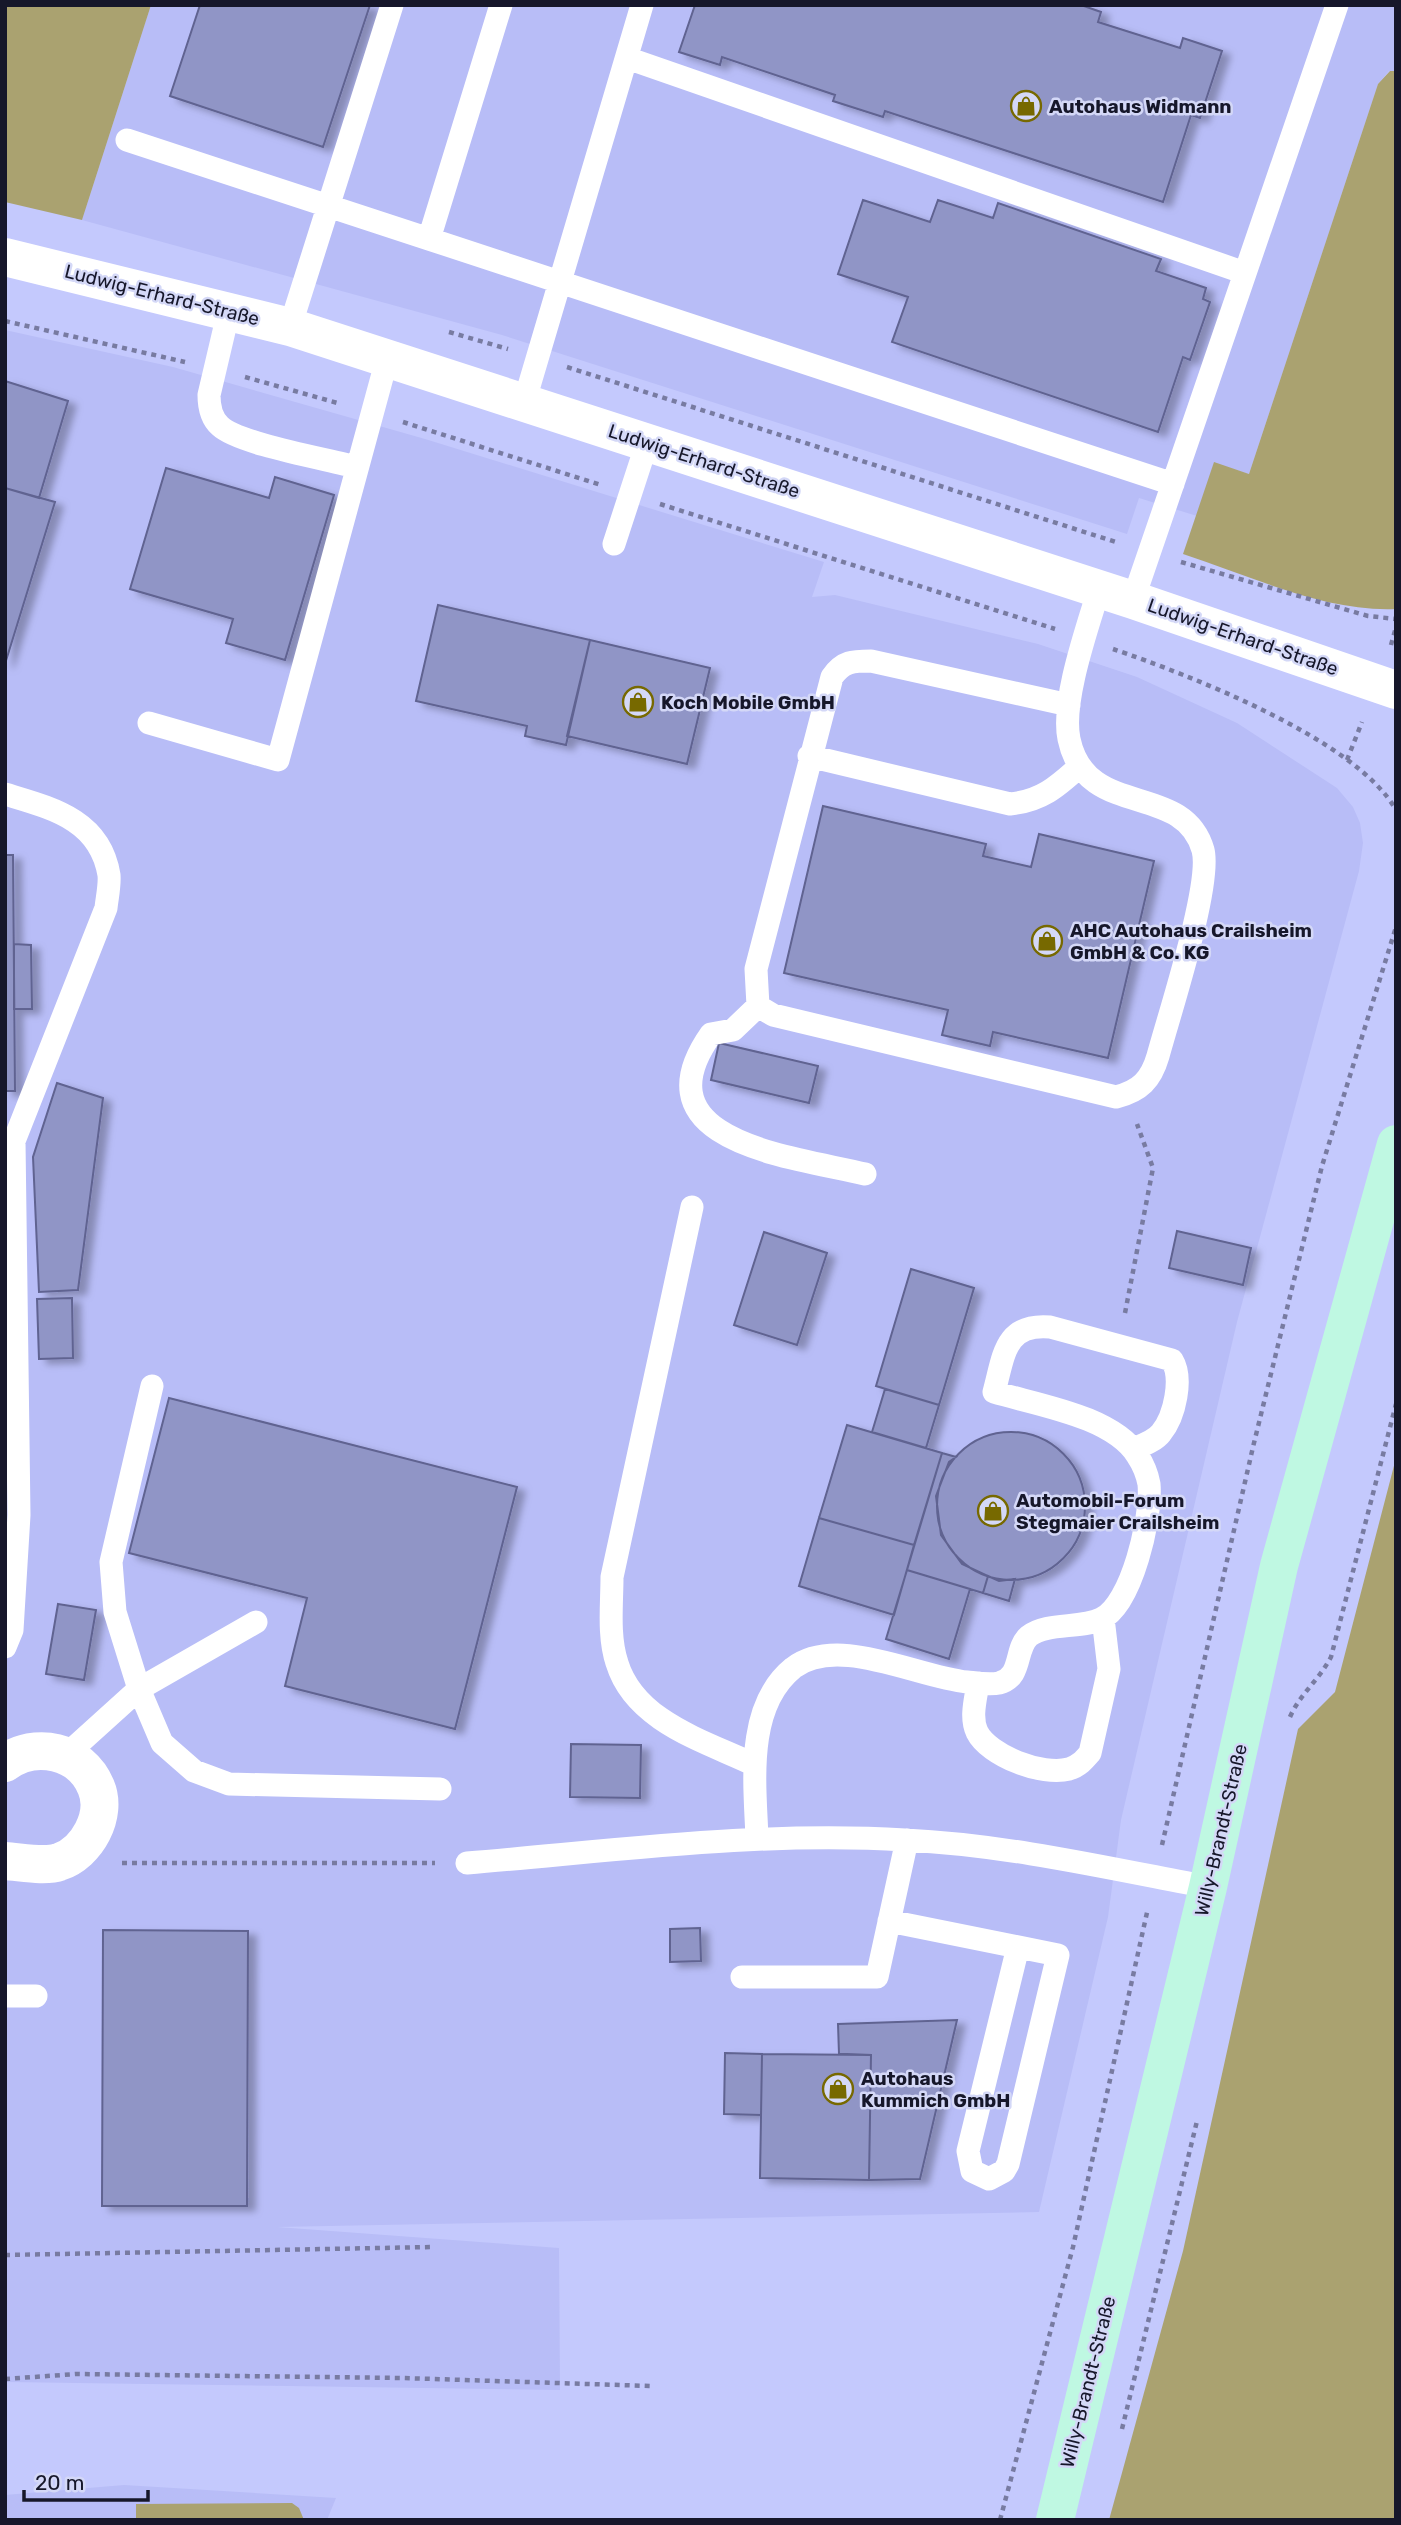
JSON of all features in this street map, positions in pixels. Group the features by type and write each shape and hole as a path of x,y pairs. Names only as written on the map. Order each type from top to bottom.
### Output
{"main road":[{"name":"Willy-Brandt-Straße","path":"1055,2520 1209,1887 1279,1566 1396,1144"}],"street":[{"name":"Ludwig-Erhard-Straße","path":"5,257 290,327 1116,594 1396,690"},
{"path":"5,1763 14,1757 40,1750 66,1755 81,1767 97,1787 99,1810 94,1829 82,1850 58,1863 5,1861"}],"lane":[{"path":"290,327 392,5"},
{"path":"429,239 501,5"},
{"path":"524,403 642,5"},
{"path":"758,1006 786,1018 1116,1097 1144,1085 1153,1073 1201,895 1204,853 1196,832 1183,817 1103,789 1079,766 1069,738 1069,705 1084,639 1149,552 1337,5"},
{"path":"627,58 1245,273"},
{"path":"127,140 560,280 1173,484"},
{"path":"229,310 214,369 210,410 219,426 237,436 356,467"},
{"path":"149,723 278,760 370,412 387,359"},
{"path":"614,544 647,443"},
{"path":"865,1174 738,1143 707,1124 693,1103 692,1078 699,1052 711,1034 733,1030 758,1006 756,969 809,756 832,677 840,666 853,661 871,661 1069,705"},
{"path":"809,756 1010,804 1030,802 1050,793 1079,766"},
{"path":"5,794 63,812 94,838 109,876 106,908 14,1141 19,1515 12,1630 5,1647"},
{"path":"692,1207 612,1577 611,1622 617,1663 634,1696 662,1721 755,1765"},
{"path":"757,1838 755,1765 760,1728 776,1685 795,1667 820,1657 855,1655 939,1679 999,1683 1011,1676 1017,1667 1022,1646 1037,1632 1087,1625 1116,1608 1135,1566 1145,1528 1149,1485 1144,1465 1133,1449 1103,1426 995,1392 1012,1339 1031,1325 1050,1327 1172,1360 1177,1369 1171,1408 1161,1434 1133,1449"},
{"path":"152,1386 111,1562 115,1612 139,1689 162,1743 194,1771 229,1784 440,1789"},
{"path":"978,1683 973,1712 976,1730 988,1747 1009,1760 1055,1770 1081,1764 1090,1753 1109,1669 1103,1618"},
{"path":"66,1755 139,1689 256,1622"},
{"path":"467,1863 757,1838 907,1840 1030,1853 1209,1887"},
{"path":"742,1977 877,1977 907,1840"},
{"path":"889,1921 1058,1955 1008,2164 1004,2171 989,2179 972,2171 968,2151 1018,1947"},
{"path":"5,1996 36,1996"}],"path":[{"path":"5,321 214,369 370,412 1175,670 1284,722 1347,760 1396,810"},
{"path":"445,331 537,357 1149,552 1367,616 1396,619"},
{"path":"1000,2520 1073,2247 1250,1461 1322,1166 1396,927"},
{"path":"1118,1345 1137,1261 1153,1168 1126,1094"},
{"path":"1289,1718 1298,1698 1322,1675 1331,1657 1396,1404"},
{"path":"82,1850 110,1863 467,1863"},
{"path":"1119,2441 1199,2109"},
{"path":"5,2255 432,2247"},
{"path":"5,2379 76,2374 403,2378 650,2386"}],"shaded area":[{"path":"5,5 151,5 82,220 5,202"},
{"path":"151,5 1396,5 1396,71 1389,71 1378,84 1249,474 1214,463 1197,516 1139,498 1127,534 502,335 82,220"},
{"path":"1390,71 1396,71 1396,609 1342,605 1315,599 1183,554 1214,462 1249,474 1378,84"},
{"path":"5,330 173,367 425,439 824,562 812,597 835,595 1038,644 1137,677 1237,723 1337,788 1353,807 1360,823 1363,843 1359,871 1237,1322 1121,1820 1108,1917 1039,2212 277,2227 559,2248 560,2390 5,2382"},
{"path":"1396,1458 1396,2520 1109,2520 1183,2251 1298,1729 1335,1692"},
{"path":"124,2485 336,2498 327,2520 5,2520 5,2495"},
{"path":"292,2503 299,2508 304,2520 136,2520 136,2504"}],"building":[{"path":"200,5 370,5 323,147 170,96"},
{"name":"Autohaus Widmann","path":"695,5 1081,5 1101,12 1098,22 1180,48 1183,38 1222,51 1200,118 1191,115 1163,202 885,111 883,117 833,101 835,95 722,57 720,65 679,52"},
{"path":"863,200 930,222 938,200 993,218 998,203 1161,259 1156,271 1206,288 1203,299 1210,302 1190,360 1183,357 1158,432 892,342 908,297 838,274"},
{"path":"5,381 68,401 39,498 5,488"},
{"path":"166,468 269,498 275,477 334,495 285,660 226,643 233,619 130,589"},
{"path":"5,488 55,502 5,664"},
{"path":"438,605 590,640 566,745 525,736 527,726 416,701"},
{"name":"Koch Mobile GmbH","path":"590,640 710,668 687,764 567,736"},
{"path":"823,806 986,844 983,856 1031,867 1039,834 1154,861 1108,1058 993,1032 990,1046 942,1035 948,1010 784,973"},
{"path":"5,855 13,855 15,1091 5,1091"},
{"path":"14,944 31,945 32,1009 14,1009"},
{"path":"719,1043 818,1066 809,1103 711,1080"},
{"path":"57,1083 103,1098 78,1290 39,1292 33,1157"},
{"path":"1177,1231 1251,1248 1243,1285 1169,1268"},
{"path":"764,1232 827,1253 797,1345 734,1325"},
{"path":"911,1269 974,1288 939,1405 876,1386"},
{"path":"72,1298 73,1358 39,1359 37,1299"},
{"path":"885,1389 939,1405 926,1448 872,1432"},
{"path":"169,1398 517,1487 455,1729 285,1686 307,1598 129,1553"},
{"path":"847,1425 942,1453 914,1545 819,1518"},
{"path":"1011,1432 1039,1438 1063,1454 1079,1478 1085,1506 1079,1534 1063,1558 1039,1574 1011,1580 983,1574 959,1558 943,1534 937,1506 943,1478 959,1454 983,1438"},
{"path":"942,1453 956,1457 949,1462 936,1496 941,1535 962,1564 988,1576 983,1593 907,1570"},
{"path":"819,1518 914,1545 894,1615 799,1586"},
{"path":"907,1570 970,1589 949,1659 886,1639"},
{"path":"988,1576 999,1581 1015,1579 1009,1601 983,1593"},
{"path":"58,1604 96,1610 84,1680 46,1674"},
{"path":"571,1744 641,1745 640,1798 570,1797"},
{"path":"700,1928 701,1961 670,1962 670,1929"},
{"path":"103,1930 248,1931 247,2206 102,2206"},
{"path":"957,2020 920,2179 869,2180 871,2055 839,2054 838,2024"},
{"path":"725,2053 762,2054 761,2115 724,2114"},
{"path":"762,2054 871,2055 869,2180 760,2178"}],"place":[{"name":"Autohaus Widmann","path":"1026,106"},
{"name":"Koch Mobile GmbH","path":"638,702"},
{"name":"AHC Autohaus Crailsheim GmbH & Co. KG","path":"1047,941"},
{"name":"Automobil-Forum Stegmaier Crailsheim","path":"993,1511"},
{"name":"Autohaus Kummich GmbH","path":"838,2089"}]}
